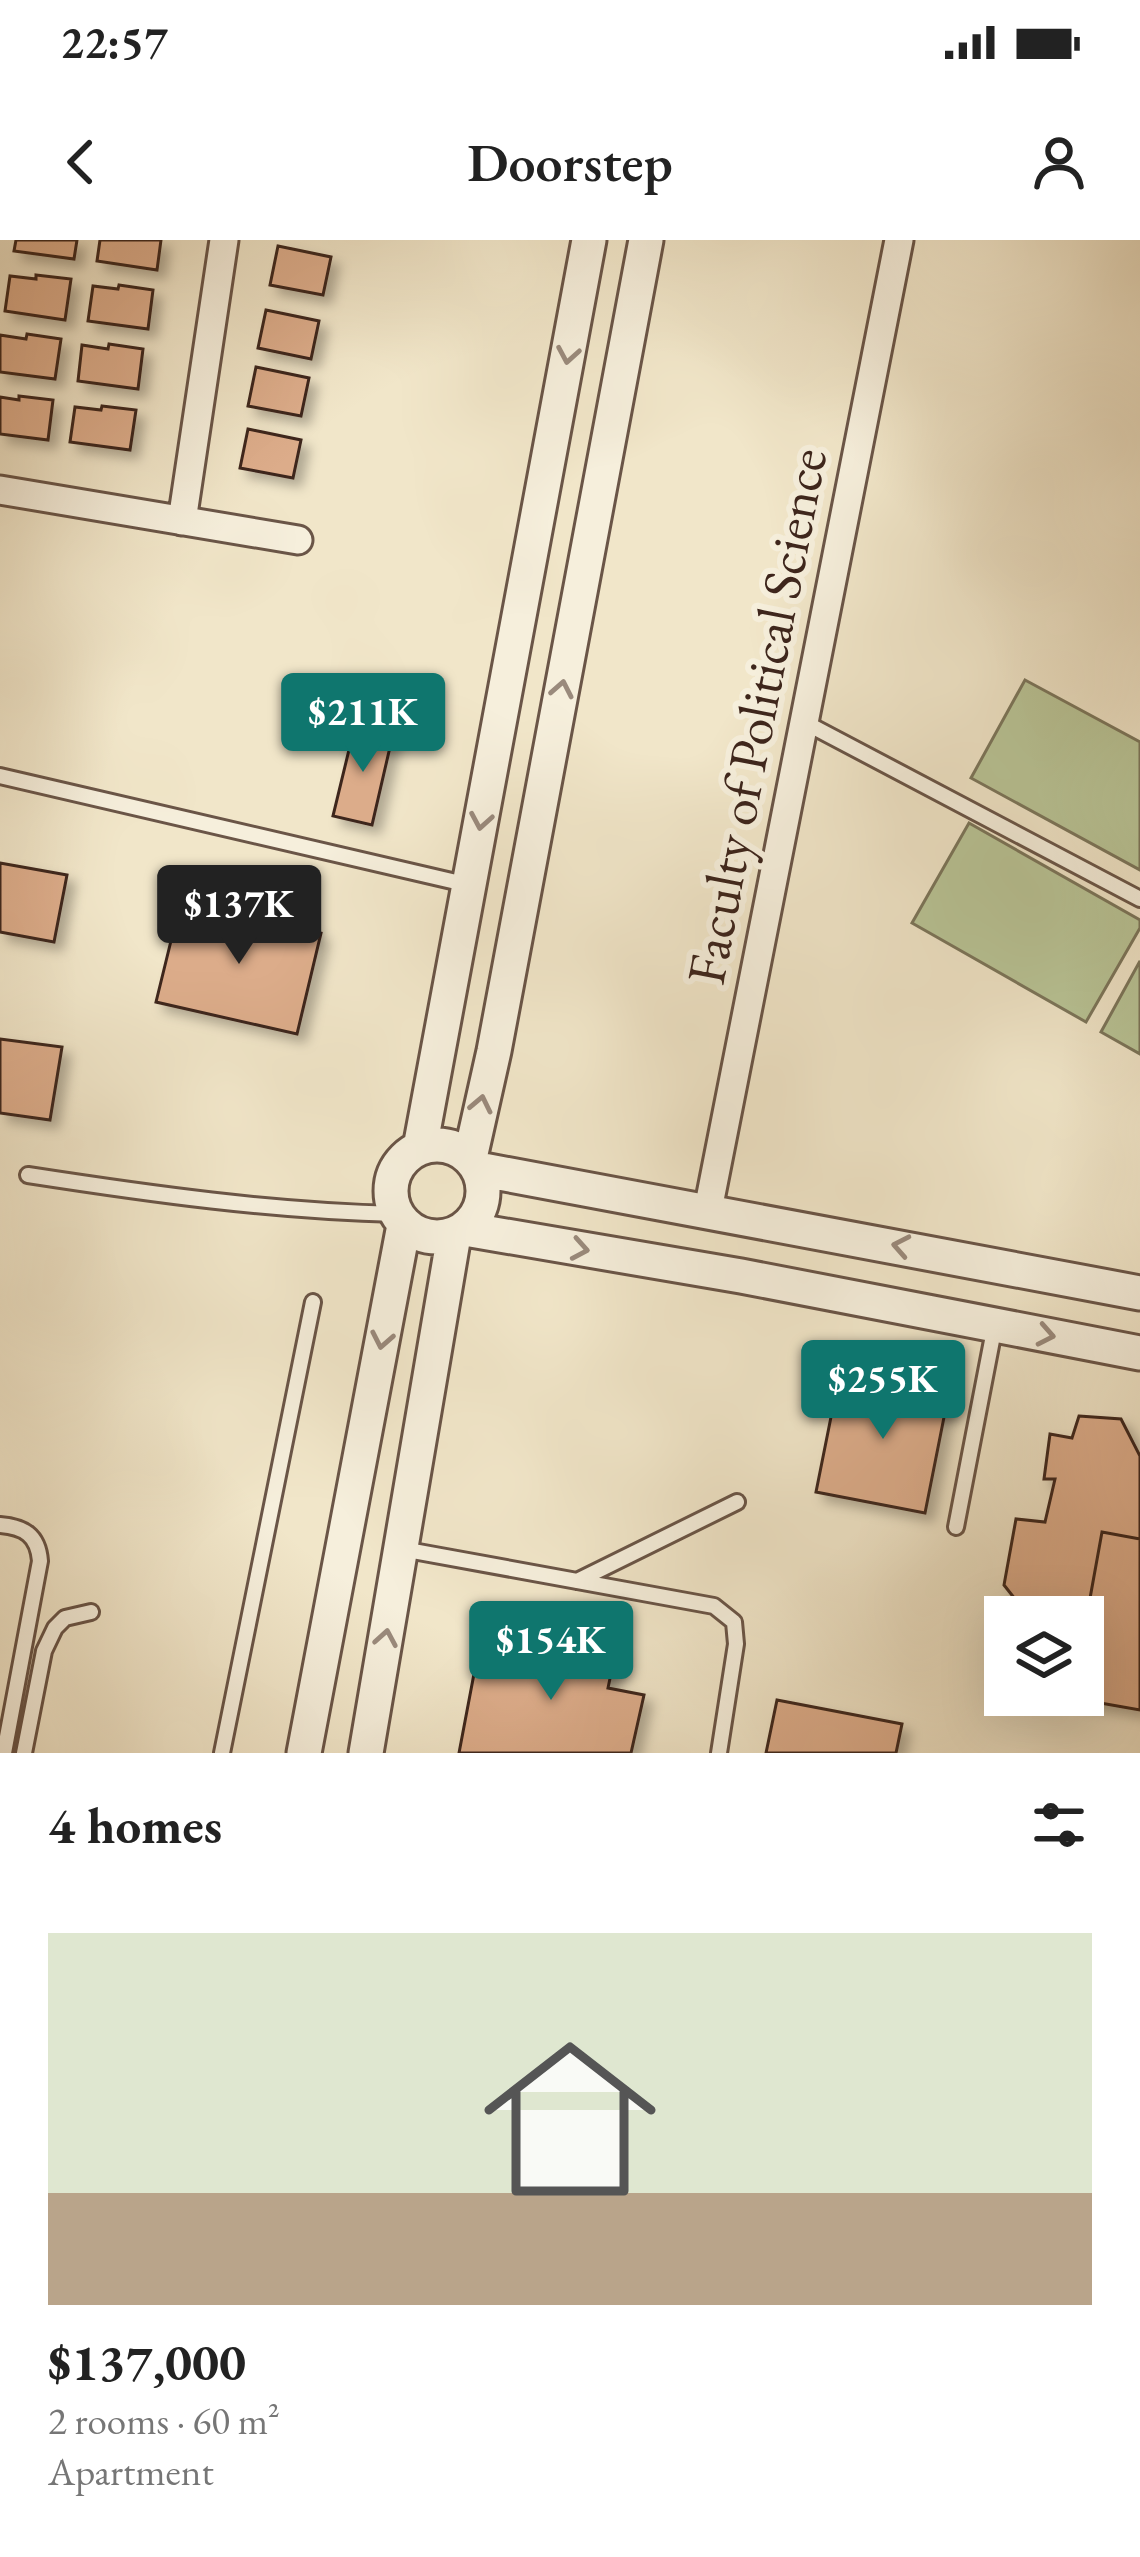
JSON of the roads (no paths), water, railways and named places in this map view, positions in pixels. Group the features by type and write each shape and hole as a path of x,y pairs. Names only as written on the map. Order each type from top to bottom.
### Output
{"street":[{"path":"182,521 224,240"},
{"path":"420,1148 589,240"},
{"path":"366,1753 459,1232 481,1208 483,1181 474,1163 646,240"},
{"name":"Faculty of Political Science","path":"708,1210 899,240"},
{"path":"0,490 298,540"},
{"path":"304,1753 400,1219 391,1188 393,1176 409,1154 420,1148 447,1146 474,1163 1140,1292"},
{"path":"400,1219 428,1237 459,1232 1140,1353"}],"lane":[{"path":"804,722 1140,899"},
{"path":"0,776 470,885"},
{"path":"28,1175 153,1195 400,1219"},
{"path":"222,1753 313,1302"},
{"path":"956,1527 995,1325"},
{"path":"577,1581 737,1502"},
{"path":"0,1525 30,1534 40,1561 4,1753"},
{"path":"402,1549 714,1606 734,1622 736,1644 719,1753"},
{"path":"24,1753 51,1636 64,1618 91,1612"}]}
